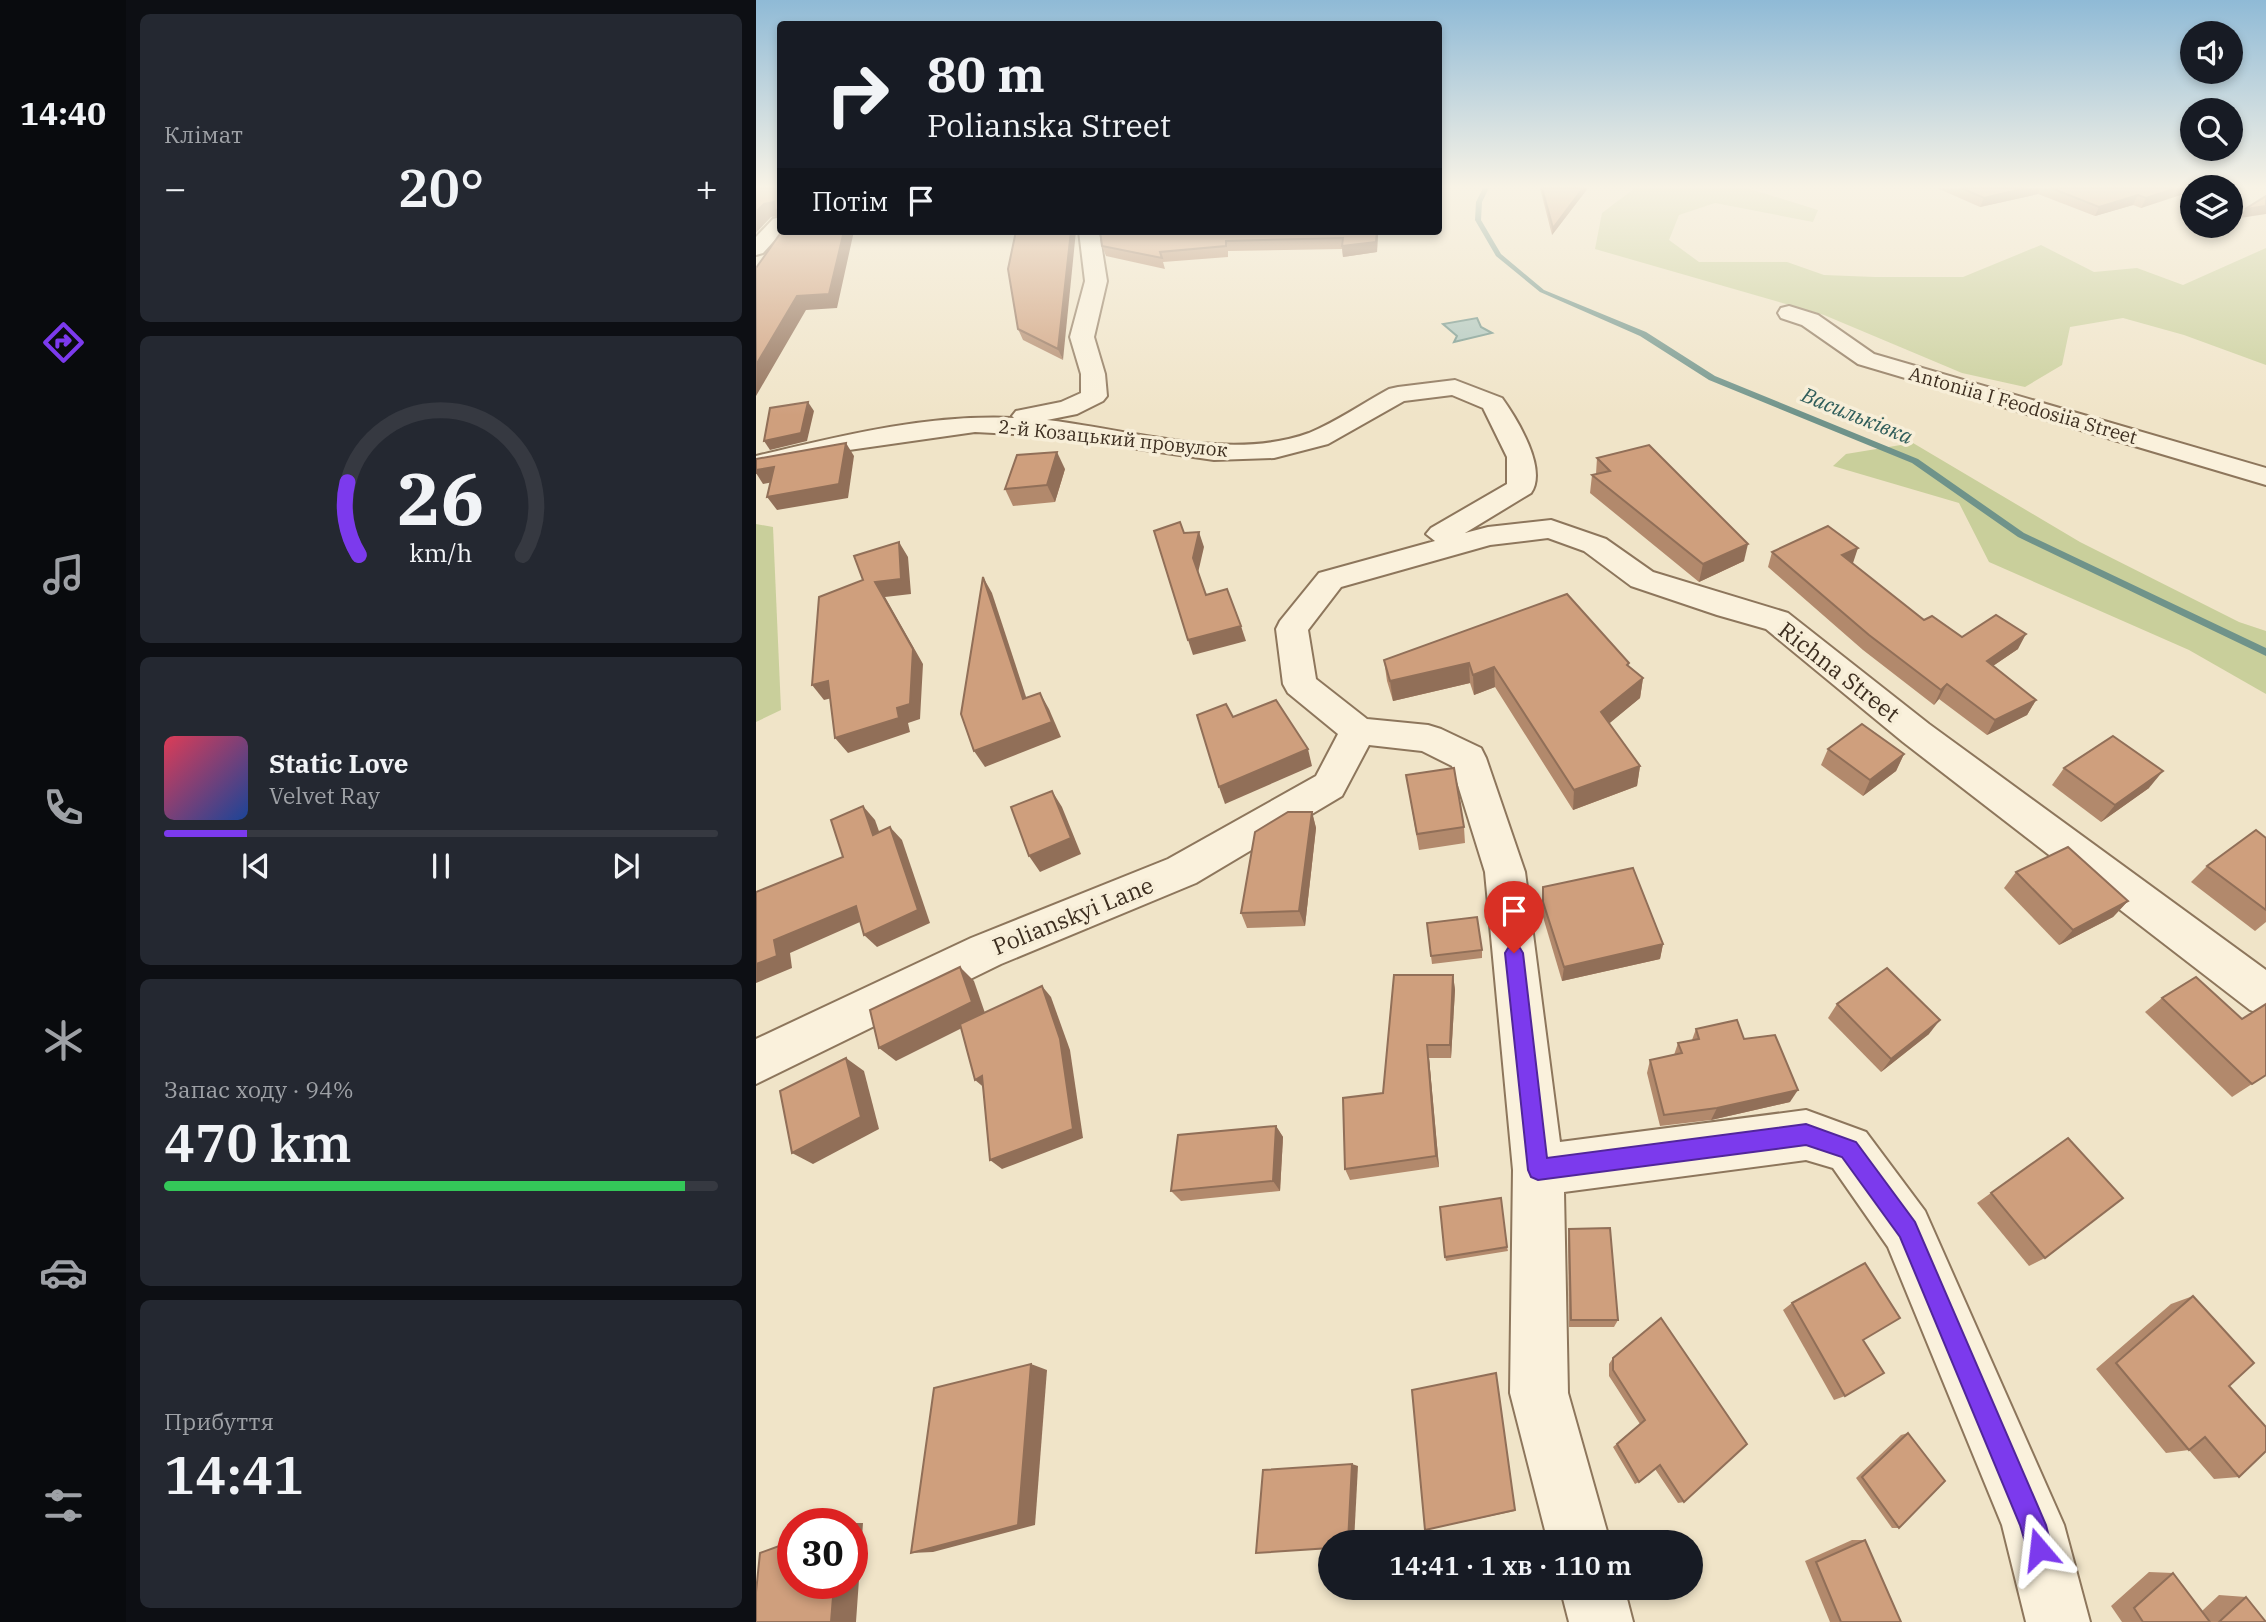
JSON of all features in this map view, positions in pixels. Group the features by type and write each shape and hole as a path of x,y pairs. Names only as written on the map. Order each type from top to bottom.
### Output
{"street":[{"path":"975,424 1068,409 1094,396 1093,374 1082,337 1096,281 1094,264"},
{"name":"Antoniia I Feodosiia Street","path":"1789,313 1810,320 1866,359 2266,477"},
{"name":"2-й Козацький провулок","path":"756,464 849,442 975,424 1049,428 1214,452 1274,450 1320,438 1398,394 1455,387 1493,403 1521,457 1521,486 1481,513 1375,568"},
{"name":"Richna Street","path":"1358,732 1300,684 1292,629 1330,580 1488,536 1550,529 1595,545 1642,579 1728,608 1777,621 1916,733 2266,996"},
{"path":"1358,732 1428,738 1468,758 1505,872 1538,1170 1539,1393 1576,1530"},
{"name":"Polianskyi Lane","path":"756,1062 986,951 1182,872 1329,786 1358,732"},
{"path":"1538,1170 1806,1135 1849,1149 1907,1229 2033,1525 2058,1622"},
{"path":"1595,1600 1601,1622"}],"green space":[{"path":"1646,264 1792,264 1824,275 1963,277 1995,264 2078,264 2094,272 2137,268 2183,285 2231,264 2266,264 2266,365 2184,335 2123,318 2070,327 2062,365 2025,387 1962,373 1824,315"},
{"path":"1913,443 2080,542 2239,622 2266,631 2266,694 2189,650 1989,562 1959,503 1833,466 1846,454"},
{"path":"756,524 773,527 781,710 756,722"}],"water":[{"path":"1477,318 1481,327 1492,333 1454,342 1457,336 1443,324"}],"building":[{"path":"759,264 836,264 829,294 797,296 756,365 756,268"},
{"path":"1009,264 1067,264 1058,349 1018,329"},
{"path":"808,402 801,433 764,441 770,408"},
{"path":"846,443 839,484 767,497 774,467 756,470 756,459"},
{"path":"1649,445 1748,544 1703,564 1592,475 1610,471 1597,458"},
{"path":"1057,452 1047,485 1005,489 1017,455"},
{"path":"1180,522 1184,533 1199,532 1193,558 1206,595 1227,589 1241,626 1188,640 1154,531"},
{"path":"1828,526 1858,548 1842,555 1924,620 1932,616 1962,637 1996,615 2026,634 1987,661 2036,700 1995,720 1947,684 1941,690 1869,635 1772,552"},
{"path":"899,542 901,579 875,582 913,649 910,704 897,708 899,718 835,738 828,681 812,685 819,597 863,580 854,556"},
{"path":"983,577 1023,699 1040,693 1052,722 974,751 961,714"},
{"path":"1567,594 1629,663 1627,665 1643,678 1601,712 1640,766 1574,790 1494,667 1473,675 1469,663 1390,681 1384,660"},
{"path":"1276,700 1308,749 1219,787 1197,715 1226,704 1233,717"},
{"path":"1862,724 1904,754 1870,780 1828,749"},
{"path":"2113,736 2163,771 2115,805 2064,768"},
{"path":"1454,768 1464,827 1417,834 1406,775"},
{"path":"1052,791 1071,838 1029,856 1011,807"},
{"path":"863,806 873,835 890,827 918,910 864,935 856,906 774,940 777,956 756,964 756,892 843,857 831,820"},
{"path":"1288,812 1312,812 1299,911 1241,913 1255,832"},
{"path":"2256,830 2266,838 2266,910 2207,866"},
{"path":"2068,847 2128,901 2073,930 2016,872"},
{"path":"1633,868 1663,944 1564,967 1543,902 1543,887"},
{"path":"1477,917 1482,950 1431,956 1427,923"},
{"path":"960,967 972,1002 879,1048 870,1010"},
{"path":"1887,968 1940,1020 1891,1059 1837,1004"},
{"path":"1394,975 1453,975 1450,1045 1427,1045 1436,1156 1345,1169 1343,1098 1383,1093"},
{"path":"2196,977 2242,1019 2266,1004 2266,1075 2252,1084 2162,998"},
{"path":"1042,986 1060,1039 1073,1129 990,1160 982,1076 975,1080 960,1024"},
{"path":"1737,1020 1744,1039 1775,1035 1798,1090 1717,1108 1664,1115 1650,1060 1682,1053 1678,1043 1699,1039 1696,1029"},
{"path":"846,1058 861,1117 792,1153 780,1091"},
{"path":"1276,1126 1273,1181 1171,1191 1178,1135"},
{"path":"2068,1138 2123,1198 2045,1258 1991,1193"},
{"path":"1501,1198 1507,1247 1445,1257 1440,1207"},
{"path":"1610,1228 1618,1320 1571,1320 1569,1229"},
{"path":"1865,1263 1900,1318 1863,1340 1884,1373 1845,1396 1792,1303"},
{"path":"2193,1296 2254,1363 2229,1386 2266,1427 2266,1451 2239,1477 2205,1437 2189,1450 2116,1363"},
{"path":"1661,1318 1747,1444 1684,1502 1660,1465 1639,1482 1617,1444 1645,1420 1613,1370 1613,1358"},
{"path":"1031,1364 1018,1525 911,1553 934,1388"},
{"path":"1496,1373 1515,1510 1425,1530 1412,1390"},
{"path":"1908,1433 1945,1481 1899,1528 1862,1477"},
{"path":"1352,1464 1349,1530 1318,1530 1318,1549 1256,1553 1263,1470"},
{"path":"1865,1540 1901,1622 1841,1622 1816,1562"},
{"path":"777,1547 777,1599 833,1599 831,1622 756,1622 760,1553"},
{"path":"2173,1573 2210,1622 2143,1622 2134,1608"},
{"path":"2246,1597 2266,1622 2219,1622"}],"waterway":[{"name":"Васильківка","path":"1509,264 1542,291 1643,334 1712,378 1915,461 2021,535 2266,652"}],"route":[{"path":"1514,953 1538,1170 1806,1135 1849,1149 1907,1229 2033,1525 2039,1549"}]}
